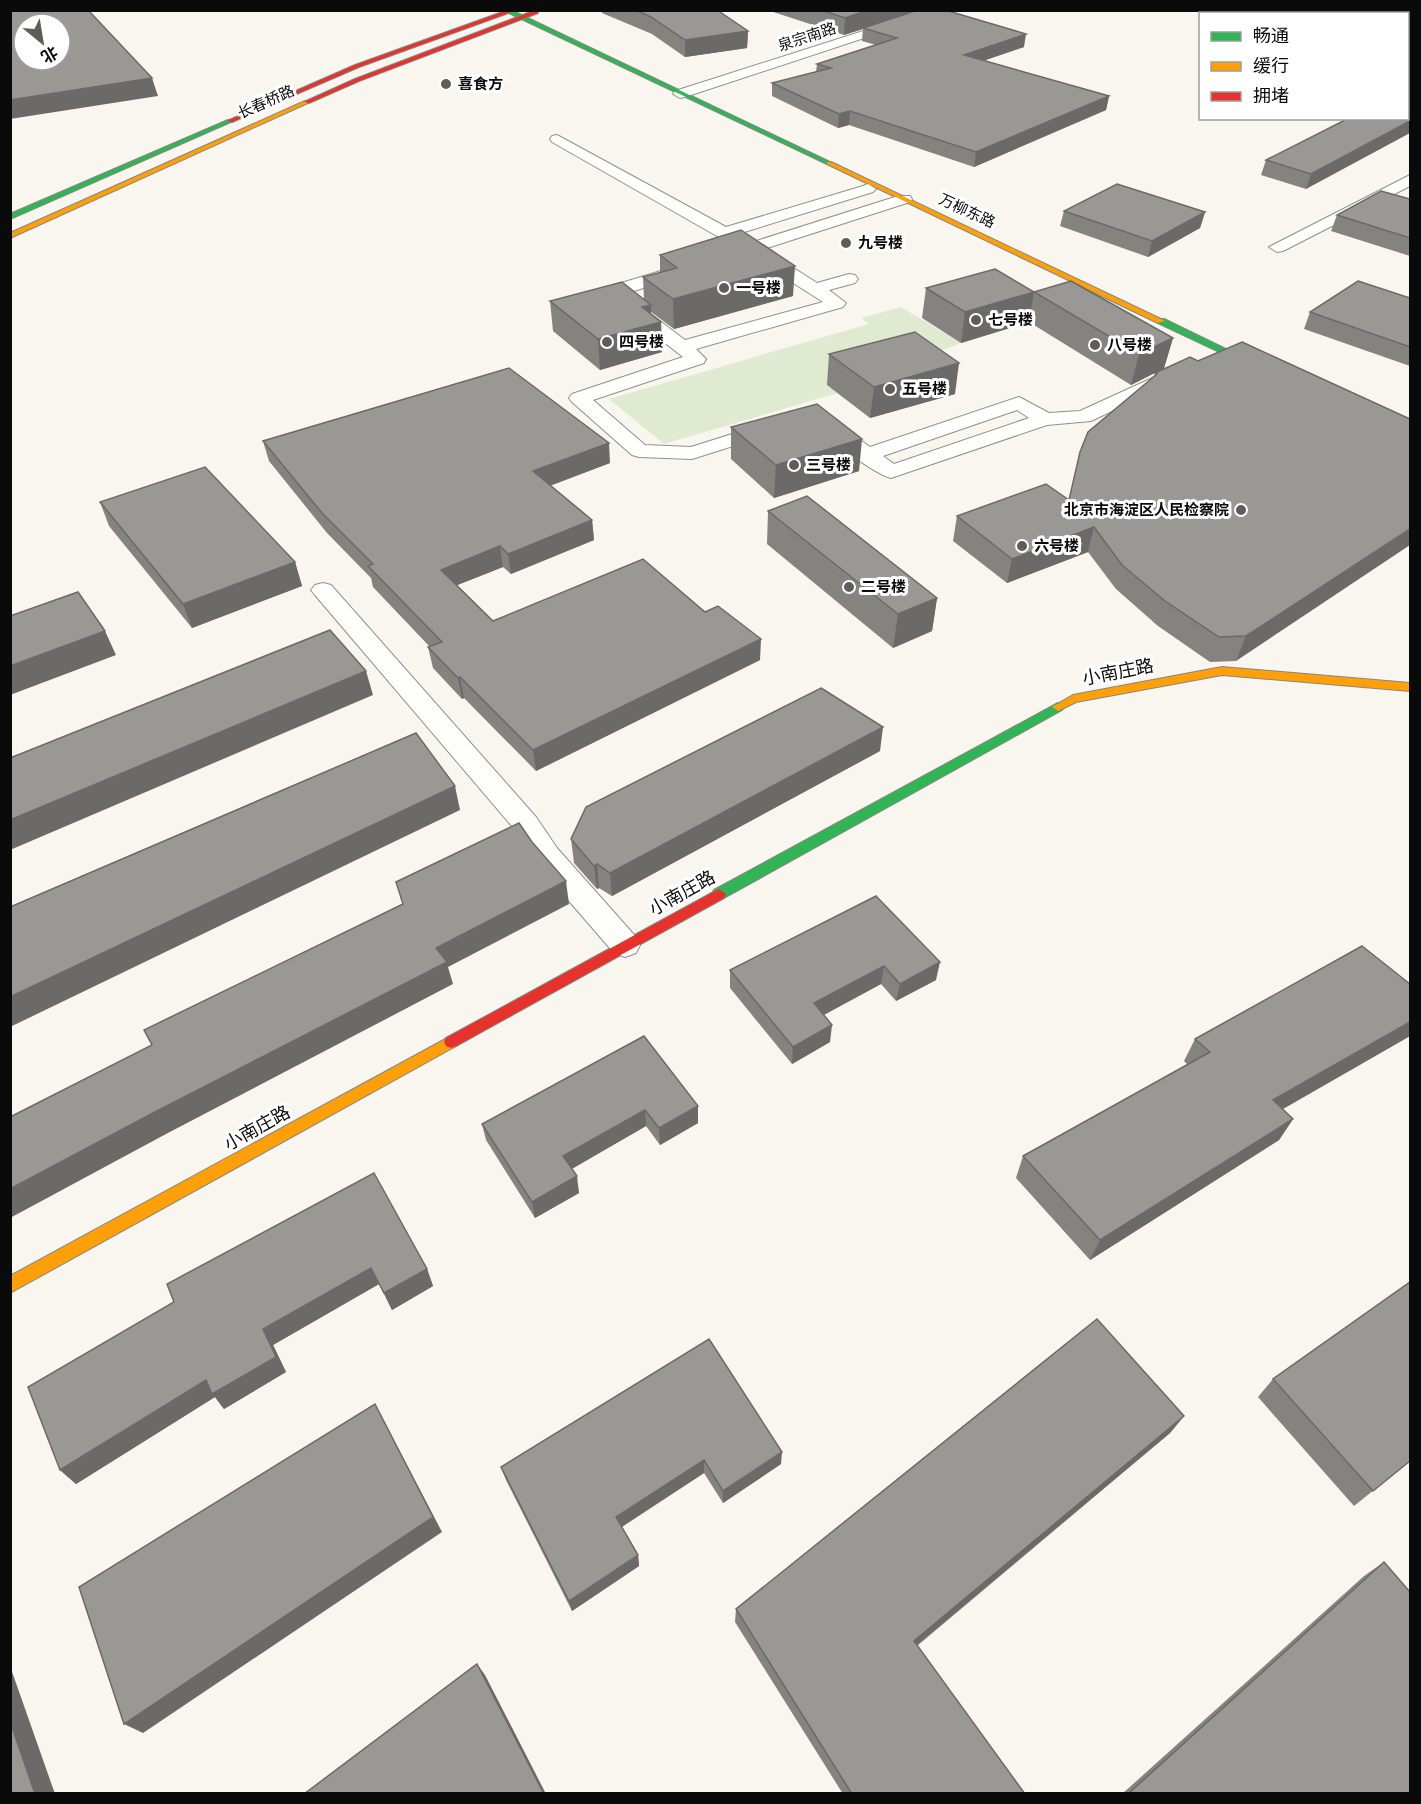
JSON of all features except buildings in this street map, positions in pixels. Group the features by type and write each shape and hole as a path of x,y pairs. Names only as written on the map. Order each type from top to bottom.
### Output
{"street":[{"name":"长春桥路","path":"309,71 476,10"},
{"name":"长春桥路","path":"10,217 357,66 514,12 540,10"},
{"name":"泉宗南路","path":"680,94 944,10"},
{"name":"长春桥路","path":"10,236 275,116 514,12"},
{"name":"万柳东路","path":"514,12 680,94 1276,375"},
{"path":"218,125 275,116"},
{"path":"557,139 751,248 837,303 682,347"},
{"path":"1277,247 1410,180"},
{"path":"724,233 877,187"},
{"path":"730,255 904,199"},
{"path":"697,265 611,292 696,359 579,398 639,452 668,473 694,465 692,453 790,422"},
{"path":"814,289 849,279"},
{"path":"812,414 867,454 1019,403 1045,419 1084,417 1224,350"},
{"path":"323,590 526,824 547,856 625,945"},
{"name":"小南庄路","path":"10,1285 1072,699 1222,670 1410,687"}],"green space":[{"path":"901,307 961,343 911,362 828,385 838,393 664,444 609,399 869,324 861,318"}],"traffic: fast":[{"path":"511,12 829,163"},
{"path":"10,217 230,121"},
{"path":"1161,321 1265,370"},
{"path":"719,894 1058,707"}],"traffic: slow":[{"path":"1406,10 1410,12"},
{"path":"10,236 307,102"},
{"path":"829,163 1161,321"},
{"path":"1058,707 1073,699 1222,671 1410,687"},
{"path":"10,1285 451,1042"}],"traffic: jam":[{"path":"230,121 357,66 515,10"},
{"path":"307,102 357,80 536,12"},
{"path":"451,1042 719,894"}],"place":[{"name":"喜食方","path":"446,84"},
{"name":"九号楼","path":"846,243"},
{"name":"一号楼","path":"724,288"},
{"name":"七号楼","path":"976,320"},
{"name":"四号楼","path":"607,342"},
{"name":"八号楼","path":"1095,345"},
{"name":"五号楼","path":"890,389"},
{"name":"三号楼","path":"794,465"},
{"name":"北京市海淀区人民检察院","path":"1241,510"},
{"name":"六号楼","path":"1022,546"},
{"name":"二号楼","path":"849,587"}]}
